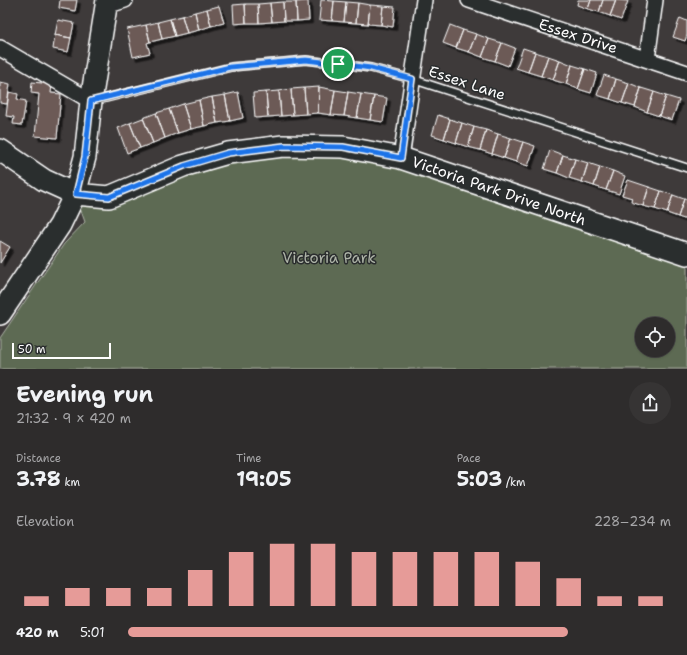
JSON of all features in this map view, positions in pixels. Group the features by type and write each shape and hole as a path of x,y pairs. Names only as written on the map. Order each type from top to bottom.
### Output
{"street":[{"path":"401,158 424,0"},
{"name":"Essex Drive","path":"469,0 687,73"},
{"path":"647,59 655,0"},
{"path":"1,311 60,225 76,194 85,157 91,101 113,2"},
{"path":"0,48 91,101"},
{"name":"Victoria Park Drive North","path":"0,150 44,180 76,194 109,197 184,166 228,153 284,146 343,147 401,158 687,254"}],"lane":[{"name":"Essex Lane","path":"91,101 230,67 306,60 371,68 412,79 687,168"}],"green space":[{"name":"Victoria Park","path":"343,147 687,259 687,369 0,369 0,338 64,244 85,222 75,194 109,197 183,166"}],"building":[{"path":"60,0 77,0 75,11 59,8"},
{"path":"321,0 334,1 332,21 319,20"},
{"path":"578,0 591,0 588,9 577,5"},
{"path":"591,0 603,0 599,12 588,9"},
{"path":"603,0 616,0 610,16 599,12"},
{"path":"616,0 628,1 621,20 610,16"},
{"path":"308,1 309,20 297,21 296,2"},
{"path":"334,1 346,2 344,22 332,21"},
{"path":"283,2 284,21 272,22 270,3"},
{"path":"283,2 296,2 297,21 284,21"},
{"path":"346,2 358,3 356,23 344,22"},
{"path":"270,3 272,22 259,23 258,4"},
{"path":"358,3 370,5 368,24 356,23"},
{"path":"245,4 246,23 234,24 233,5"},
{"path":"245,4 258,4 259,23 246,23"},
{"path":"370,5 383,6 381,25 368,24"},
{"path":"219,6 224,23 211,26 207,9"},
{"path":"383,6 395,7 393,27 381,25"},
{"path":"207,9 211,26 199,30 195,12"},
{"path":"195,12 199,30 187,33 182,16"},
{"path":"182,16 187,33 175,36 170,19"},
{"path":"680,18 687,21 687,35 685,41 673,37"},
{"path":"170,19 175,36 162,39 158,22"},
{"path":"58,20 74,23 71,38 55,35"},
{"path":"158,22 162,39 150,42 146,25"},
{"path":"146,25 150,42 147,43 150,53 133,57 127,29"},
{"path":"450,25 463,30 456,48 443,43"},
{"path":"463,30 476,34 469,52 456,48"},
{"path":"476,34 489,39 482,57 469,52"},
{"path":"55,35 71,38 68,52 53,49"},
{"path":"489,39 502,43 495,61 482,57"},
{"path":"502,43 515,48 508,66 495,61"},
{"path":"523,48 535,52 528,72 516,68"},
{"path":"535,52 548,56 541,76 528,72"},
{"path":"548,56 560,60 553,80 541,76"},
{"path":"560,60 572,65 566,84 553,80"},
{"path":"572,65 585,69 578,89 566,84"},
{"path":"585,69 597,73 591,93 578,89"},
{"path":"604,75 616,79 610,99 597,95"},
{"path":"616,79 629,83 622,103 610,99"},
{"path":"0,82 10,84 7,104 0,103"},
{"path":"32,82 52,84 51,93 61,94 57,138 35,136 39,94 31,93"},
{"path":"629,83 641,88 635,107 622,103"},
{"path":"319,87 318,113 306,114 304,88"},
{"path":"319,87 335,90 331,115 318,113"},
{"path":"304,88 306,114 293,115 291,89"},
{"path":"641,88 654,92 647,112 635,107"},
{"path":"291,89 293,115 281,116 279,91"},
{"path":"335,90 348,92 344,116 331,115"},
{"path":"279,91 281,116 268,117 266,92"},
{"path":"9,92 18,94 17,99 26,101 22,125 13,124 14,117 6,116"},
{"path":"238,92 243,118 230,121 225,95"},
{"path":"266,92 268,117 255,118 253,93"},
{"path":"348,92 361,94 357,118 344,116"},
{"path":"654,92 666,96 659,116 647,112"},
{"path":"361,94 374,96 370,120 357,118"},
{"path":"225,95 230,121 217,123 212,97"},
{"path":"374,96 387,98 383,122 370,120"},
{"path":"666,96 679,100 672,120 659,116"},
{"path":"212,97 217,123 204,126 199,100"},
{"path":"199,100 204,126 191,129 183,104"},
{"path":"183,104 191,129 178,133 169,109"},
{"path":"169,109 178,133 165,138 156,113"},
{"path":"156,113 165,138 153,143 143,118"},
{"path":"438,115 450,119 444,139 432,135"},
{"path":"143,118 153,143 140,148 130,123"},
{"path":"450,119 462,123 456,143 444,139"},
{"path":"130,123 140,148 127,153 118,128"},
{"path":"462,123 474,127 468,147 456,143"},
{"path":"474,127 486,130 480,150 468,147"},
{"path":"486,130 498,134 492,154 480,150"},
{"path":"498,134 511,138 504,158 492,154"},
{"path":"511,138 523,142 516,162 504,158"},
{"path":"523,142 535,146 528,166 516,162"},
{"path":"550,150 563,155 557,173 544,169"},
{"path":"563,155 575,159 569,178 557,173"},
{"path":"575,159 588,163 582,182 569,178"},
{"path":"588,163 600,167 594,186 582,182"},
{"path":"600,167 613,171 606,190 594,186"},
{"path":"613,171 625,176 619,194 606,190"},
{"path":"628,180 649,187 643,206 631,202 632,198 622,195"},
{"path":"649,187 661,191 655,209 643,206"},
{"path":"661,191 673,195 667,213 655,209"},
{"path":"673,195 684,199 678,217 667,213"},
{"path":"684,199 687,199 687,220 678,217"},
{"path":"0,241 10,247 0,263"}],"route":[{"path":"306,60 338,64 371,68 412,79 401,158 343,147 284,146 228,153 184,166 109,197 76,194 85,157 91,101 230,67 306,60"}]}
